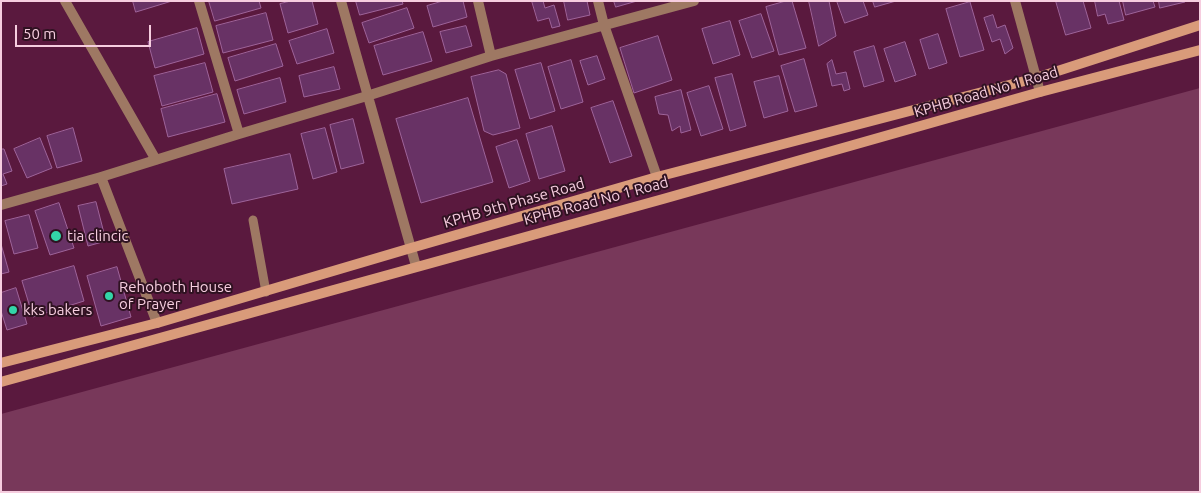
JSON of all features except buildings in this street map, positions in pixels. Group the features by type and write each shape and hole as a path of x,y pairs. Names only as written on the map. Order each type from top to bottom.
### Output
{"main road":[{"name":"KPHB Road No 1 Road","path":"1036,78 1200,26"},
{"name":"KPHB Road No 1 Road","path":"1,382 1040,92 1200,50"},
{"name":"KPHB 9th Phase Road","path":"1,363 157,323 657,177 1036,78"},
{"path":"268,291 275,305"}],"street":[{"path":"65,1 156,160"},
{"path":"199,1 239,134"},
{"path":"341,1 416,266"},
{"path":"478,1 491,56"},
{"path":"598,1 604,25 657,177"},
{"path":"1,205 101,177 491,56 694,1"},
{"path":"1014,1 1040,92"},
{"path":"101,177 157,323"}],"lane":[{"path":"253,220 268,291"}],"shaded area":[{"path":"1200,88 1200,492 1,492 1,414"}],"place":[{"name":"tia clincic","path":"56,236"},
{"name":"Rehoboth House of Prayer","path":"109,296"},
{"name":"kks bakers","path":"13,310"}]}
